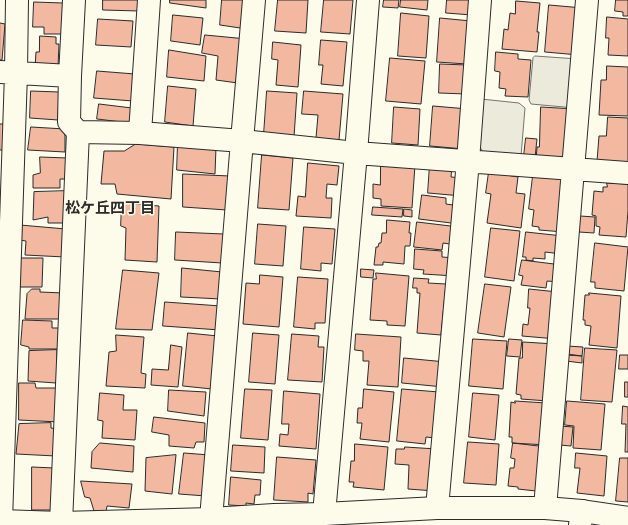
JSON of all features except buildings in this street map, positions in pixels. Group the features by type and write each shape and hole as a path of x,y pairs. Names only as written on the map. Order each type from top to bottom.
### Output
{"street":[{"path":"17,0 8,72 0,521 61,522 212,519 274,520 324,514 442,514 545,508 581,518 628,518"},
{"path":"61,522 78,132 69,122 74,0"},
{"path":"140,133 149,0"},
{"path":"212,519 254,0"},
{"path":"324,514 368,0"},
{"path":"442,514 480,0"},
{"path":"545,508 587,0"},
{"path":"8,72 70,76"},
{"path":"78,132 140,133 242,141 356,153 628,173"}],"shaded area":[{"path":"535,56 578,59 575,108 531,104 529,100 533,58"},
{"path":"481,99 519,103 525,108 521,156 484,153 477,143"}],"district":[{"name":"松ケ丘四丁目","path":"110,208"}]}
